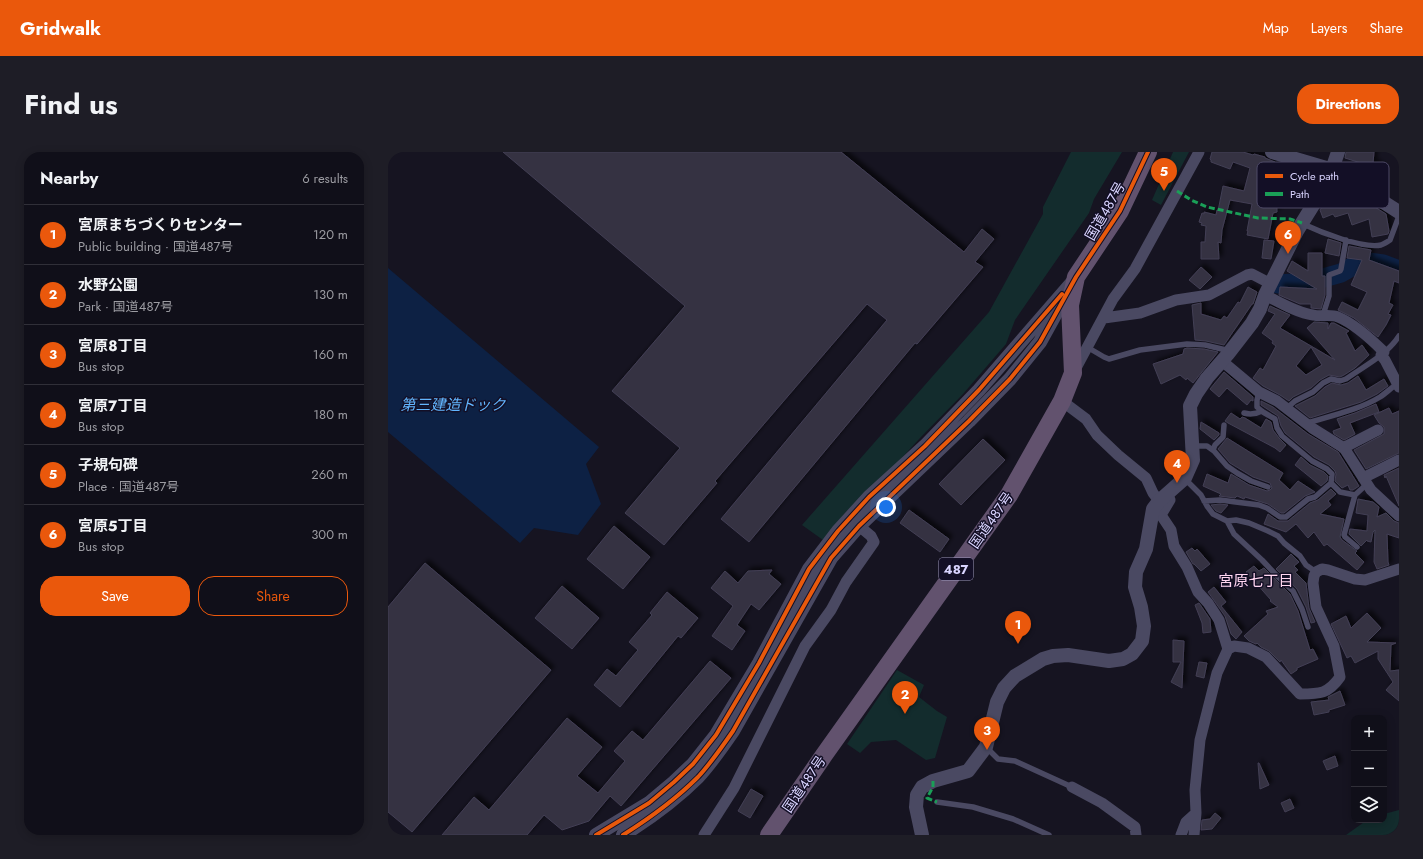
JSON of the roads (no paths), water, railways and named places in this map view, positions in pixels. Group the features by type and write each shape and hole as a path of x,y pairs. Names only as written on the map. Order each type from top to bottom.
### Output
{"highway":[{"name":"国道487号","path":"769,835 824,754 1010,495 1062,401 1073,373 1070,305 1076,277 1120,211 1148,152"}],"street":[{"path":"1073,373 1113,299 1135,269 1199,152"},
{"path":"1272,152 1306,162"},
{"path":"1335,162 1338,152"},
{"path":"1389,205 1399,212"},
{"path":"922,835 916,807 916,795 922,787 932,781 968,770 986,747 997,702 1004,688 1015,676 1043,659 1053,656 1068,655 1109,661 1123,659 1132,654 1142,640 1144,626 1141,607 1135,586 1136,572 1146,550 1153,509 1163,497 1185,478 1193,460 1190,406 1207,378 1252,323 1302,223 1311,208"},
{"path":"1104,318 1140,313 1176,300 1209,295 1247,275 1252,274 1286,305 1314,315 1337,317 1367,336 1382,354 1398,385"},
{"path":"623,835 651,818 676,798 716,756 733,731 831,558 869,497 925,446 979,390 1076,277"},
{"path":"1226,356 1236,374 1259,392 1277,401 1342,448 1371,490 1399,516"},
{"path":"1062,401 1086,418 1098,435 1146,478 1152,493 1170,500 1161,515 1171,530 1174,546 1187,567 1198,592 1208,603 1219,620 1228,649"},
{"path":"1342,448 1378,430"},
{"path":"1365,481 1399,460"},
{"path":"596,835 649,803 693,764 716,735 758,663 809,569 838,531 854,522"},
{"path":"704,835 734,788 805,646 831,610 846,582 874,542 871,536 854,522"},
{"path":"1194,835 1196,813 1195,790 1200,740 1217,673 1228,649 1234,646 1248,648 1266,657 1300,694 1320,694 1333,687 1340,677 1334,646 1316,607 1313,583 1316,572 1322,569 1365,580 1399,569"},
{"path":"1072,787 1102,803 1135,827 1136,835"},
{"path":"1181,835 1186,822 1196,813"}],"lane":[{"path":"1302,223 1319,231 1346,240 1369,245 1381,245 1390,240 1399,216"},
{"path":"1323,315 1329,296 1329,275 1340,271 1341,269 1346,240"},
{"path":"1287,408 1295,401 1313,392 1323,383 1331,379 1340,381 1346,379 1382,354 1399,336"},
{"path":"1087,347 1109,359 1140,350 1187,344 1205,345 1226,356"},
{"path":"1306,423 1349,410 1378,397 1398,385"},
{"path":"1204,501 1220,500 1259,506 1267,508 1280,517 1286,517 1308,499 1315,497 1330,483 1332,474 1327,469 1312,461 1282,436 1276,428 1275,419 1257,407 1259,392"},
{"path":"1244,413 1249,415 1262,411"},
{"path":"1213,450 1215,445 1223,437 1224,425"},
{"path":"1193,446 1207,446 1213,450 1227,466 1237,473 1251,481 1268,487"},
{"path":"1185,478 1194,487 1214,514 1227,521 1234,534 1293,591 1302,609 1308,627"},
{"path":"1358,547 1345,537 1344,534 1355,496 1365,481"},
{"path":"1330,483 1340,492 1355,496"},
{"path":"1227,521 1236,520 1249,523 1278,536 1300,556 1306,565 1316,572"},
{"path":"986,747 998,759 1015,762 1072,787"},
{"path":"937,802 973,806 1013,819 1049,835"}],"water":[{"name":"第三建造ドック","path":"388,268 599,447 586,464 601,504 578,535 534,528 520,543 388,432"}],"waterway":[{"path":"1278,284 1309,282 1341,273 1362,261 1383,264 1399,270"}],"place":[{"name":"子規句碑","path":"1164,191"},
{"name":"宮原５丁目","path":"1288,254"},
{"name":"宮原７丁目","path":"1177,483"},
{"name":"宮原まちづくりセンター","path":"1018,644"},
{"name":"水野公園","path":"905,714"},
{"name":"宮原８丁目","path":"987,750"}],"district":[{"name":"宮原七丁目","path":"1256,581"}]}
